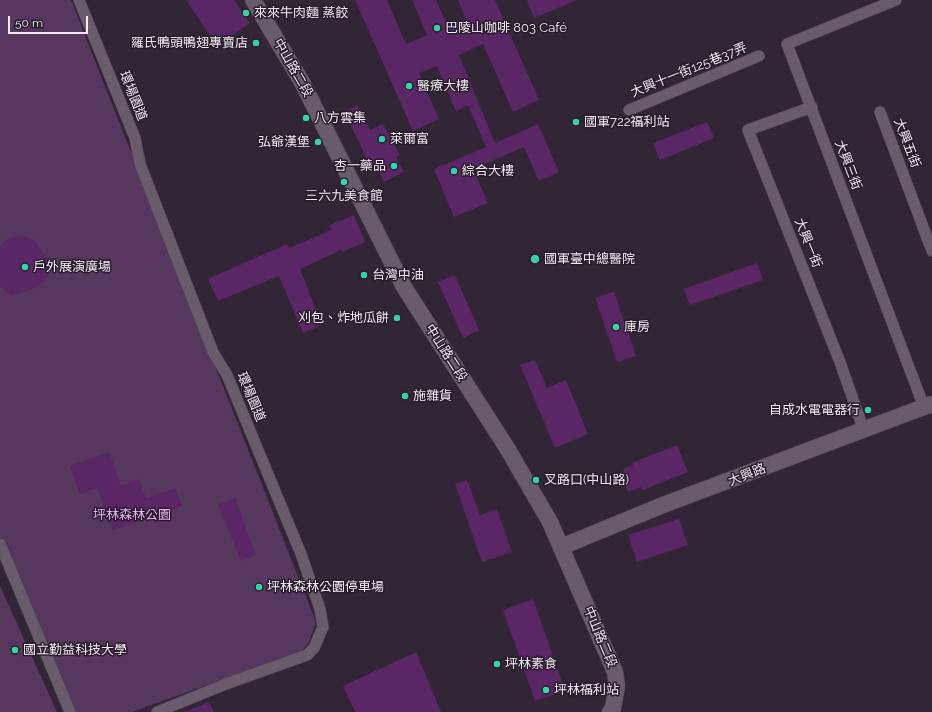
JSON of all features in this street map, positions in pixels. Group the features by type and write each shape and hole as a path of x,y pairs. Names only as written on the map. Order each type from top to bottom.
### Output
{"street":[{"name":"環場園道","path":"79,0 136,138 140,164 213,352 226,375 302,554 320,609 323,627 316,643 307,655 226,684 157,712"},
{"name":"中山路二段","path":"253,0 306,89 404,287 507,448 550,522 615,672 617,686 613,708 610,712"},
{"name":"大興三街","path":"896,0 787,44 928,405"},
{"name":"大興十一街125巷37弄","path":"629,110 759,56"},
{"name":"大興一街","path":"812,107 748,130 838,355 864,431"},
{"name":"大興五街","path":"880,112 932,251"},
{"name":"大興路","path":"561,547 663,505 864,431 928,405"},
{"path":"0,544 70,712"}],"green space":[{"name":"坪林森林公園","path":"0,0 71,0 316,622 309,642 302,651 132,712 76,712 0,543"},
{"name":"國立勤益科技大學","path":"0,586 57,712 0,712"}],"building":[{"path":"186,0 234,0 250,23 217,46"},
{"name":"醫療大樓","path":"355,0 387,0 406,44 427,35 412,0 436,0 448,27 466,19 458,0 495,0 539,100 513,112 483,44 459,55 495,143 538,124 559,172 539,181 524,147 473,169 488,203 454,217 434,169 486,147 468,105 456,111 437,66 419,73 439,119 413,131"},
{"path":"527,0 577,0 534,18"},
{"path":"357,105 370,130 383,124 400,155 396,157 404,172 384,182 378,169 373,172 344,111"},
{"path":"707,122 714,138 660,160 653,143"},
{"path":"354,215 365,242 342,252 341,250 300,269 322,325 303,333 279,276 218,301 208,279 287,244 289,248 311,239 332,229 330,225"},
{"name":"戶外展演廣場","path":"22,236 34,240 50,262 50,271 46,280 31,290 10,296 0,286 0,246 9,238"},
{"path":"757,263 763,280 690,305 684,289"},
{"path":"455,275 479,330 463,338 438,282"},
{"name":"庫房","path":"614,292 636,356 617,362 595,298"},
{"path":"535,360 547,388 566,380 588,434 555,448 520,365"},
{"path":"677,445 688,472 643,490 641,487 628,492 621,474 624,472 623,469 633,465 632,463"},
{"path":"109,452 121,486 139,479 146,498 175,488 182,506 113,530 97,488 80,494 70,466"},
{"path":"467,480 480,515 497,509 512,552 482,562 455,484"},
{"path":"235,498 256,555 241,561 218,505"},
{"path":"679,519 688,545 637,562 628,535"},
{"path":"533,599 565,691 535,701 503,610"},
{"path":"416,652 441,712 355,712 343,686"},
{"path":"209,702 214,712 185,712"}],"place":[{"name":"來來牛肉麵 蒸餃","path":"246,13"},
{"name":"巴陵山咖啡 803 Café","path":"437,28"},
{"name":"羅氏鴨頭鴨翅專賣店","path":"256,43"},
{"name":"醫療大樓","path":"409,86"},
{"name":"八方雲集","path":"306,118"},
{"name":"國軍722福利站","path":"576,122"},
{"name":"萊爾富","path":"382,139"},
{"name":"弘爺漢堡","path":"318,142"},
{"name":"杏一藥品","path":"394,166"},
{"name":"綜合大樓","path":"454,171"},
{"name":"三六九美食館","path":"344,182"},
{"name":"國軍臺中總醫院","path":"535,259"},
{"name":"戶外展演廣場","path":"25,267"},
{"name":"台灣中油","path":"364,275"},
{"name":"刈包、炸地瓜餅","path":"397,318"},
{"name":"庫房","path":"616,327"},
{"name":"施雜貨","path":"405,396"},
{"name":"自成水電電器行","path":"868,410"},
{"name":"叉路口(中山路)","path":"536,480"},
{"name":"坪林森林公園停車場","path":"259,587"},
{"name":"國立勤益科技大學","path":"15,650"},
{"name":"坪林素食","path":"497,664"},
{"name":"坪林福利站","path":"546,690"}]}
